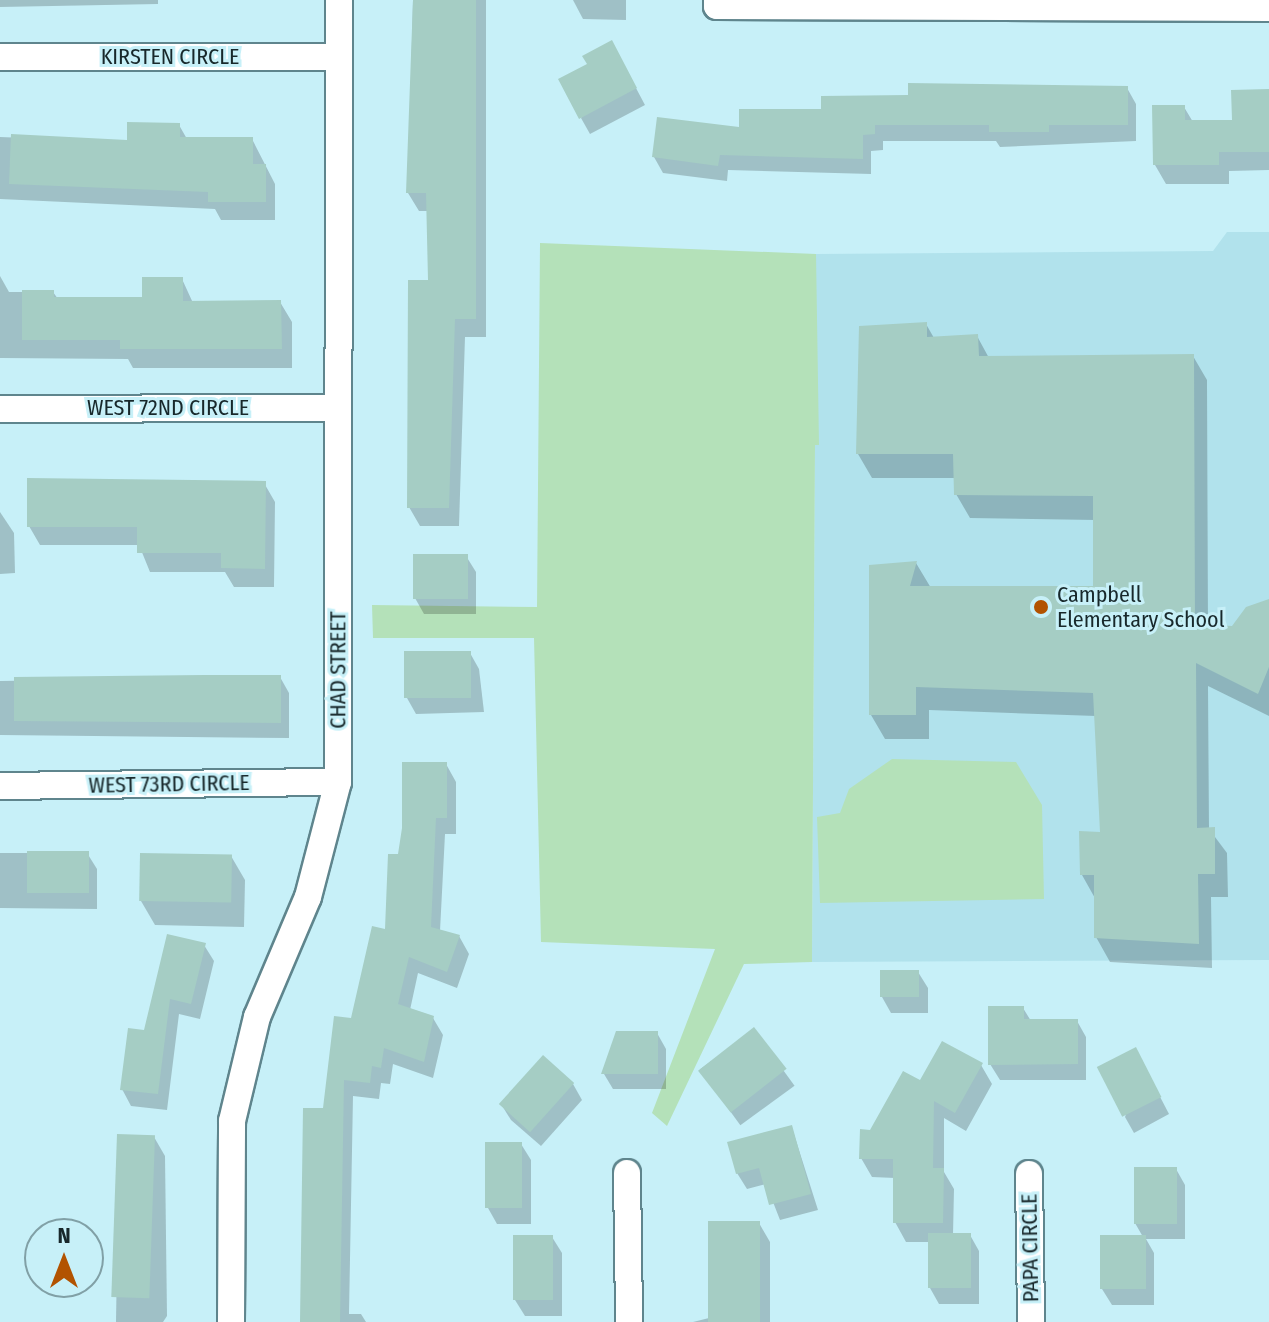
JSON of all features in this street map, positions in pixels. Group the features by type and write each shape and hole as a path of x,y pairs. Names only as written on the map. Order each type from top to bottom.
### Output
{"street":[{"name":"CHAD STREET","path":"231,1322 232,1121 257,1017 308,897 338,782 336,408 339,0"},
{"path":"717,3 1094,3 1269,8"},
{"name":"KIRSTEN CIRCLE","path":"0,57 339,57"},
{"name":"WEST 72ND CIRCLE","path":"0,409 336,408"},
{"name":"WEST 73RD CIRCLE","path":"0,786 338,782"},
{"path":"627,1173 629,1322"},
{"name":"PAPA CIRCLE","path":"1029,1174 1031,1322"}],"shaded area":[{"name":"Campbell Elementary School","path":"1227,232 1269,232 1269,960 812,962 816,254 1213,251"}],"green space":[{"path":"540,243 816,254 819,445 815,445 812,962 744,964 667,1126 652,1113 715,949 541,942 534,638 373,638 372,605 537,607"},
{"path":"892,759 1016,762 1042,805 1044,899 820,903 817,817 840,813 849,789"}],"building":[{"path":"413,0 476,0 476,319 455,319 449,508 407,508 408,280 428,280 426,193 406,193"},
{"path":"612,40 637,88 579,119 558,79 587,64 582,56"},
{"path":"908,83 1128,86 1128,125 1049,125 1049,132 989,132 989,125 875,125 875,134 863,135 863,159 720,155 718,166 652,157 657,117 739,127 739,109 821,109 821,96 908,95"},
{"path":"1269,89 1269,152 1219,152 1219,165 1153,165 1152,105 1185,105 1185,120 1232,120 1231,90"},
{"path":"127,122 180,123 180,137 253,137 253,164 266,164 266,202 208,202 208,192 9,184 11,134 127,140"},
{"path":"142,277 183,277 183,301 281,300 282,349 120,349 120,340 22,340 22,290 54,290 54,297 142,297"},
{"path":"927,322 927,337 978,334 979,356 1194,354 1195,624 1232,626 1246,607 1269,599 1269,667 1258,694 1196,663 1197,828 1215,827 1215,874 1198,874 1199,944 1094,938 1094,875 1080,875 1079,831 1100,832 1093,693 916,687 916,715 869,715 869,565 917,561 910,586 1093,586 1093,496 954,495 953,454 856,454 859,326"},
{"path":"27,478 266,481 265,569 221,568 221,553 137,553 137,527 27,527"},
{"path":"413,554 468,554 468,599 413,599"},
{"path":"404,651 471,651 471,698 404,698"},
{"path":"281,675 281,723 14,721 14,677"},
{"path":"402,762 447,762 447,818 436,818 431,927 460,935 447,972 409,957 398,1004 434,1016 424,1062 384,1048 381,1068 372,1066 370,1083 344,1080 340,1322 300,1322 303,1108 323,1108 334,1016 351,1018 372,926 385,929 388,854 398,854 402,828"},
{"path":"27,851 89,851 89,893 27,893"},
{"path":"140,853 232,855 231,903 139,901"},
{"path":"167,934 206,943 191,1004 170,999 158,1094 120,1090 128,1028 144,1030"},
{"path":"880,970 919,970 919,997 880,997"},
{"path":"988,1006 1024,1006 1024,1019 1078,1019 1078,1064 988,1065"},
{"path":"754,1027 787,1069 731,1112 698,1071"},
{"path":"616,1031 658,1031 658,1074 601,1074"},
{"path":"942,1041 983,1063 955,1113 934,1101 933,1168 944,1168 943,1223 893,1223 893,1159 859,1159 860,1129 870,1130 903,1071 920,1080"},
{"path":"1136,1047 1161,1097 1122,1117 1097,1067"},
{"path":"543,1055 574,1083 530,1132 499,1104"},
{"path":"792,1125 811,1194 769,1205 759,1168 736,1174 727,1142"},
{"path":"117,1134 155,1135 149,1298 111,1297"},
{"path":"485,1142 522,1142 522,1208 485,1208"},
{"path":"1134,1167 1177,1167 1177,1224 1134,1224"},
{"path":"708,1221 760,1221 760,1322 708,1322"},
{"path":"928,1233 971,1233 971,1288 928,1288"},
{"path":"513,1235 553,1235 553,1300 513,1300"},
{"path":"1100,1235 1146,1235 1146,1289 1100,1289"}],"place":[{"name":"Campbell Elementary School","path":"1041,607"}]}
